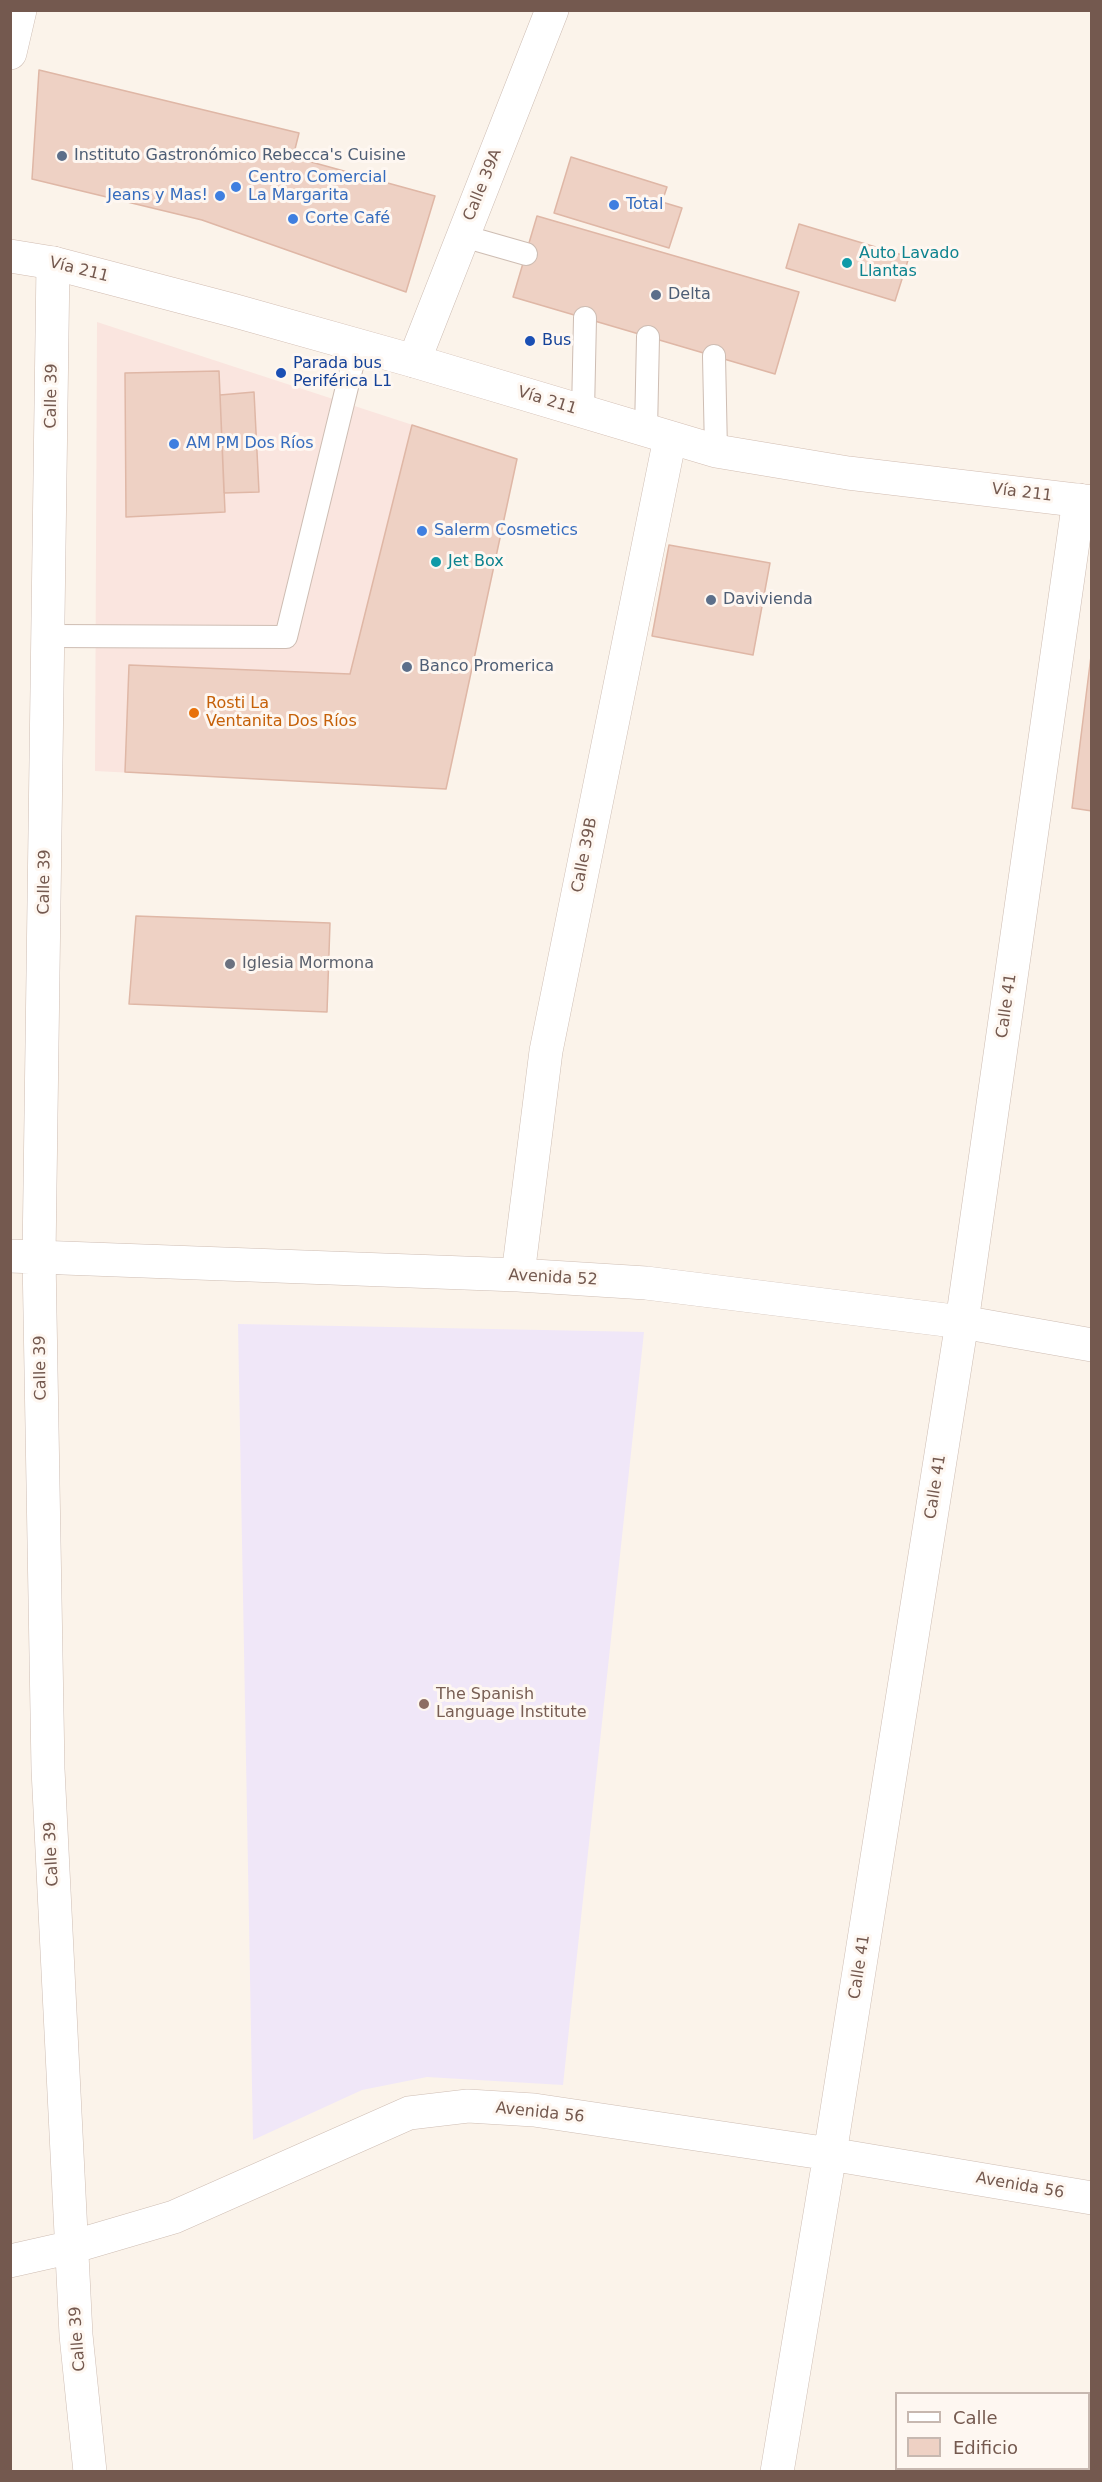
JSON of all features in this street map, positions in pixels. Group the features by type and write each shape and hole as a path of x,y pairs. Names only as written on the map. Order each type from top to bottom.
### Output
{"street":[{"path":"10,52 20,10"},
{"name":"Calle 39A","path":"414,361 552,10"},
{"name":"Vía 211","path":"10,256 53,263 232,310 414,361 716,451 848,473 1085,501"},
{"name":"Calle 39","path":"53,263 49,636 25,1256 76,2335 90,2472"},
{"name":"Calle 39B","path":"518,1275 546,1051 658,435"},
{"name":"Calle 41","path":"777,2472 830,2154 962,1322 1085,501"},
{"name":"Avenida 52","path":"25,1256 518,1275 646,1283 962,1322 1092,1345"},
{"name":"Avenida 56","path":"10,2261 72,2247 174,2217 409,2113 468,2106 534,2110 830,2154 1092,2198"}],"lane":[{"path":"463,236 526,254"},
{"path":"583,412 585,318"},
{"path":"648,337 658,435"},
{"path":"49,636 286,637 357,346"},
{"path":"714,356 716,451"}],"shaded area":[{"path":"97,322 517,459 446,789 95,771"},
{"name":"The Spanish Language Institute","path":"238,1324 644,1332 563,2085 427,2077 362,2090 253,2140"}],"building":[{"name":"Centro Comercial La Margarita","path":"39,70 299,133 293,157 435,196 406,292 202,220 32,179"},
{"name":"Total","path":"571,157 667,187 662,202 682,208 669,248 554,213"},
{"name":"Delta","path":"537,216 799,292 775,374 513,297"},
{"name":"Auto Lavado Llantas","path":"799,224 909,257 895,301 786,268"},
{"name":"AM PM Dos Ríos","path":"219,371 225,512 126,517 125,373"},
{"path":"254,392 259,492 224,493 220,395"},
{"name":"Jet Box","path":"412,425 517,459 446,789 125,772 129,665 350,674"},
{"name":"Davivienda","path":"669,545 770,563 753,655 652,636"},
{"path":"1092,648 1092,811 1072,808"},
{"name":"Iglesia Mormona","path":"136,916 330,923 327,1012 129,1004"}],"place":[{"name":"Instituto Gastronómico Rebecca's Cuisine","path":"62,156"},
{"name":"Centro Comercial La Margarita","path":"236,187"},
{"name":"Jeans y Mas!","path":"220,196"},
{"name":"Total","path":"614,205"},
{"name":"Corte Café","path":"293,219"},
{"name":"Auto Lavado Llantas","path":"847,263"},
{"name":"Delta","path":"656,295"},
{"name":"Bus","path":"530,341"},
{"name":"Parada bus Periférica L1","path":"281,373"},
{"name":"AM PM Dos Ríos","path":"174,444"},
{"name":"Salerm Cosmetics","path":"422,531"},
{"name":"Jet Box","path":"436,562"},
{"name":"Davivienda","path":"711,600"},
{"name":"Banco Promerica","path":"407,667"},
{"name":"Rosti La Ventanita Dos Ríos","path":"194,713"},
{"name":"Iglesia Mormona","path":"230,964"},
{"name":"The Spanish Language Institute","path":"424,1704"}]}
